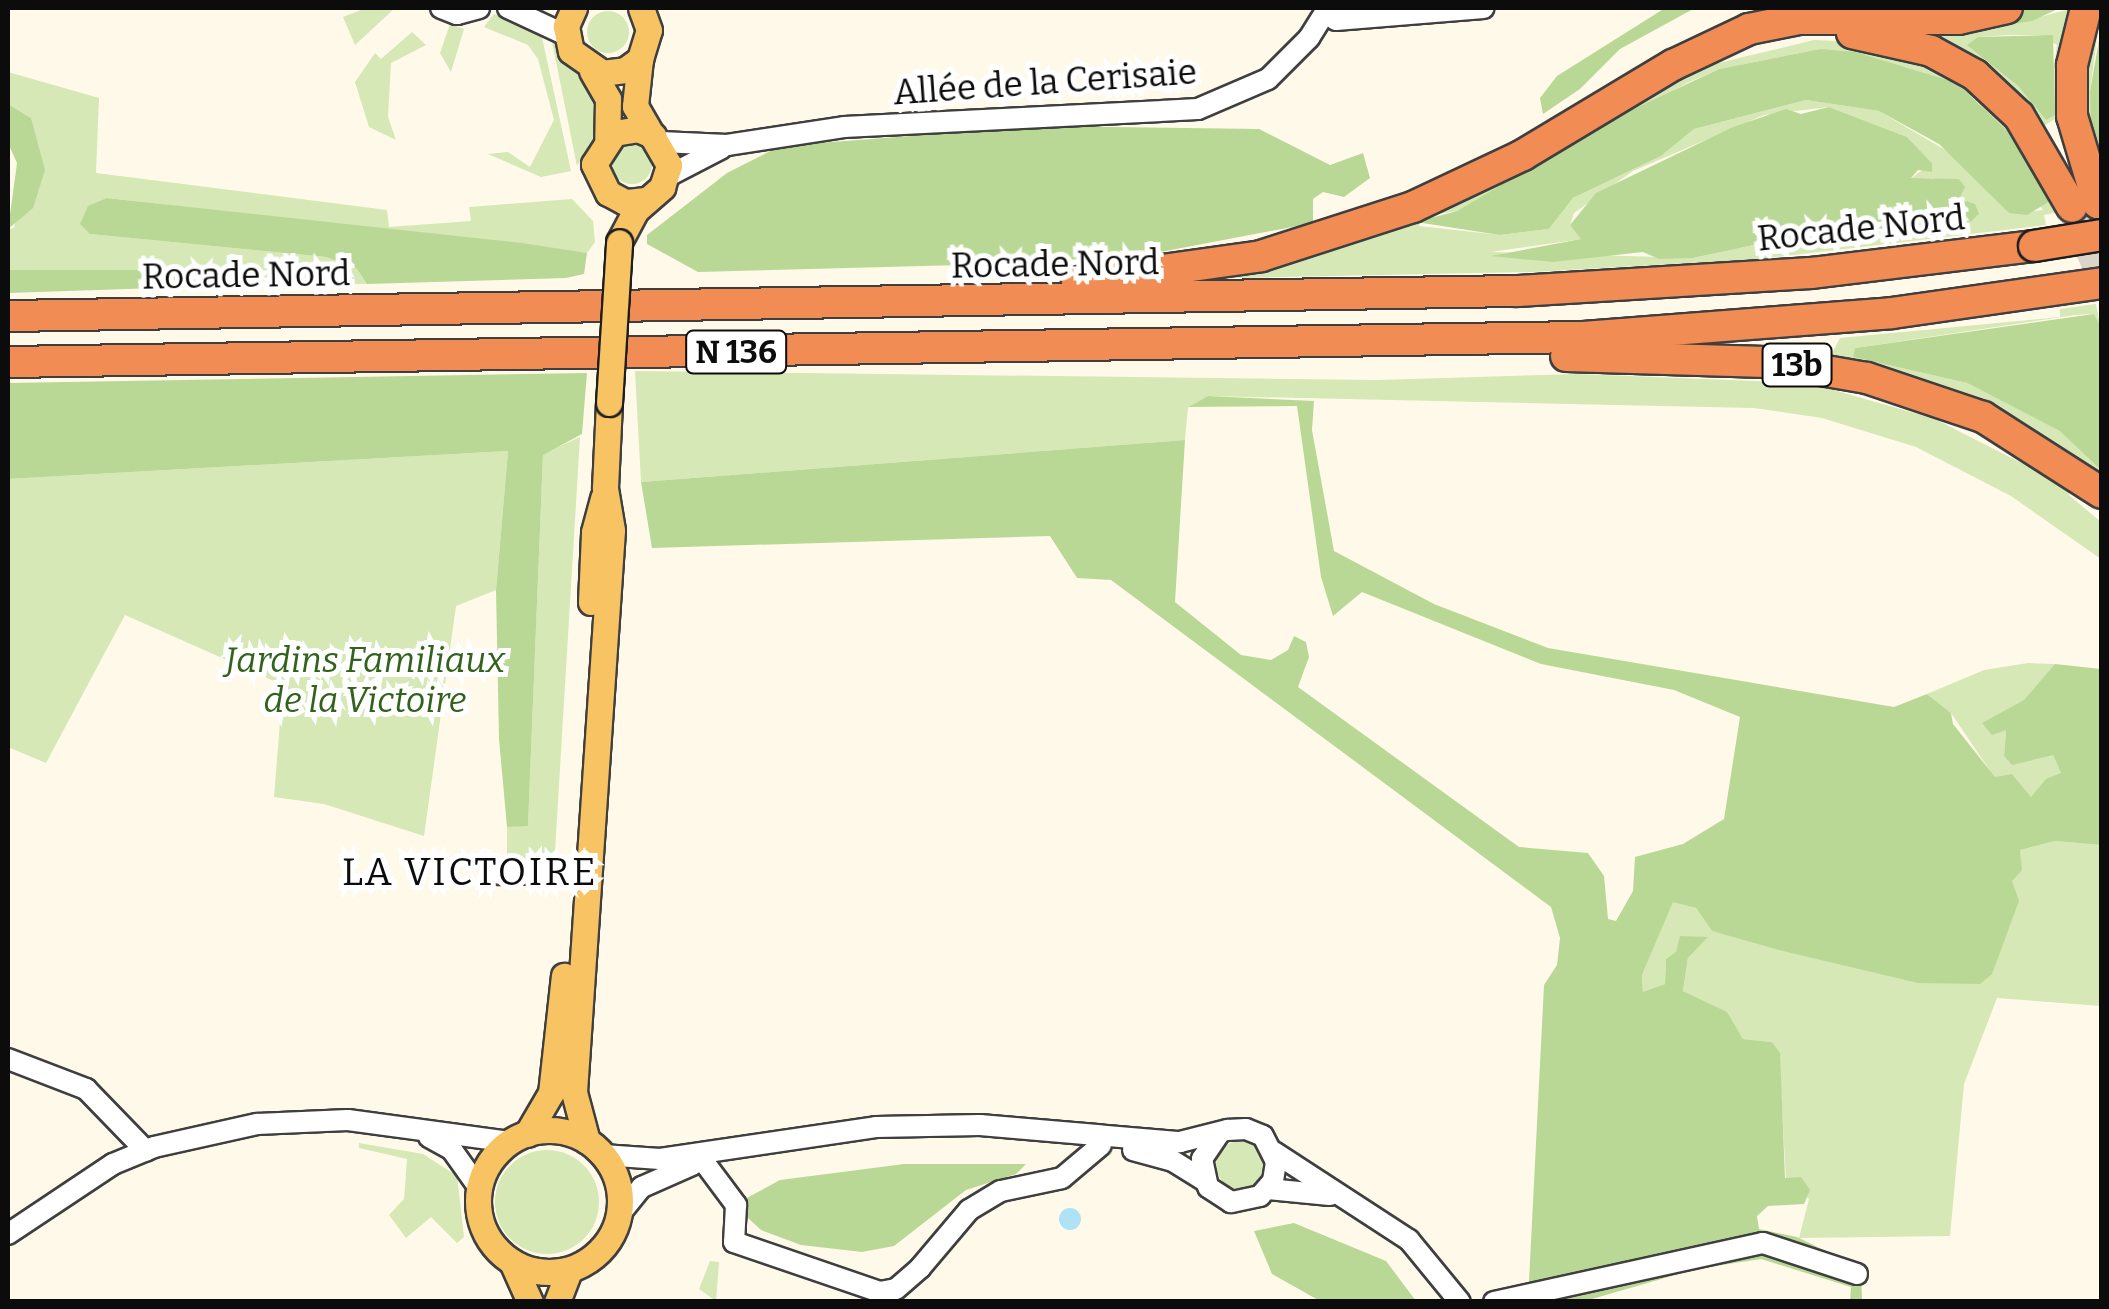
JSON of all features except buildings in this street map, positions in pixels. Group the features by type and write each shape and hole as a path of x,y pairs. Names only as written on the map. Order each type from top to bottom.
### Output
{"highway":[{"path":"920,303 945,286 1150,276 1323,239 1454,189 1672,65 1749,29 1799,19 1959,19 2008,8"},
{"path":"1725,43 1831,32 1931,50 1975,75 2019,116 2085,205 2072,116 2072,65 2086,8"},
{"name":"Rocade Nord","path":"8,316 920,303 1637,285 2034,246 2102,234"},
{"name":"N 136","path":"8,362 1465,341 1712,330 2102,283"},
{"name":"13b","path":"1465,341 1499,354 1774,362 1842,372 1983,417 2102,493"}],"main road":[{"path":"512,1262 540,1272 569,1270 602,1250 619,1215 620,1190 595,1148 574,1092 612,530 606,488 618,242 608,194 594,164 607,138 608,99 592,71 576,59 566,35 574,8"},
{"path":"618,242 645,200 666,177 657,139 634,98 649,30 641,8"},
{"path":"592,71 614,74 640,59"},
{"path":"607,138 630,128 657,139"},
{"path":"608,194 625,202 645,200"},
{"path":"530,1302 512,1262 485,1232 479,1188 490,1162 519,1138 556,1071 566,875 594,532 606,488"},
{"path":"519,1138 558,1131 595,1148"},
{"path":"557,1302 569,1270"}],"street":[{"path":"442,8 457,14 479,8"},
{"path":"508,8 566,35"},
{"path":"1327,10 1336,20 1484,8"},
{"name":"Allée de la Cerisaie","path":"657,139 727,145 844,127 1198,109 1268,78 1327,10"},
{"name":"Allée de la Cerisaie","path":"666,177 727,145"},
{"path":"499,874 566,875"},
{"path":"8,1059 55,1072 86,1089 146,1151"},
{"path":"8,1234 88,1178 146,1151 257,1124 384,1123 519,1138"},
{"path":"384,1123 452,1150 479,1188"},
{"path":"595,1148 660,1159 801,1134 922,1125 1042,1128 1170,1142 1246,1128 1274,1152 1409,1240 1460,1302"},
{"path":"1204,1180 1205,1149 1219,1134"},
{"path":"619,1215 642,1186 704,1162 892,1137 1101,1145 1174,1160 1231,1202 1251,1201 1268,1189 1276,1171 1274,1152"},
{"path":"704,1162 736,1206 734,1242 880,1292 896,1288 920,1268 969,1210 1000,1191 1062,1178 1101,1145"},
{"path":"1268,1189 1347,1199"},
{"path":"1494,1302 1763,1243 1857,1274"}],"green space":[{"path":"366,8 395,8 355,45 343,17"},
{"path":"1665,8 1695,8 1620,49 1580,89 1543,114 1540,98 1557,76"},
{"path":"1959,8 2027,8 1992,17 1990,30 2074,8 2060,56 2055,119 2045,125 1982,62 1917,31","holes":["2040,35 2057,45 2046,120 2018,86 1968,45 1978,37"]},
{"path":"2027,8 2060,8 2032,21 1961,32"},
{"path":"2101,8 2090,91 2101,166 2081,120 2088,40"},
{"path":"608,11 623,17 629,32 623,47 608,53 593,47 587,32 593,17"},
{"path":"494,14 540,28 571,171 541,177 488,154 508,152 530,167 554,120 538,59 528,45 484,27"},
{"path":"450,24 464,29 451,72 440,53"},
{"path":"2101,29 2101,153 2091,123 2090,91"},
{"path":"412,32 426,45 391,63 388,117 396,140 369,127 355,82 375,53 381,59"},
{"path":"2053,35 2055,115 2046,120 2018,86 1967,45 1978,37"},
{"path":"551,37 600,105 599,130 577,166"},
{"path":"1814,40 1859,42 1915,56 1995,104 2059,212 2044,215 2046,225 1760,259 1532,272 1234,278 1233,273 1710,65","holes":["1820,49 1920,72 1977,99 2043,210 2009,213 1962,160 1879,111 1806,100 1694,129 1661,156 1573,198 1549,229 1500,235 1419,226 1419,217 1457,211 1687,83 1719,69","1829,107 1907,137 1932,163 1910,179 1934,178 1958,199 1967,224 1911,226 1814,242 1782,239 1693,258 1490,252 1582,239 1570,225 1574,213 1633,171 1764,115"]},
{"path":"1820,49 1855,52 1957,83 2028,151 2050,201 2027,215 2009,213 1939,144 1879,111 1806,100 1694,129 1661,156 1573,198 1549,229 1500,235 1416,222 1457,211 1621,115 1719,69"},
{"path":"8,72 99,98 96,173 387,210 389,227 471,221 469,207 572,199 593,221 595,242 587,253 108,198 88,207 90,234 326,257 357,269 367,284 247,285 200,270 8,270 8,229 14,228 31,118 8,104"},
{"path":"8,104 31,118 45,170 33,208 8,229 17,163 8,143"},
{"path":"1829,107 1907,137 1932,163 1932,172 1918,170 1911,178 1959,179 1965,187 1959,199 1975,204 1979,214 1968,224 1911,226 1814,242 1782,239 1693,258 1659,259 1643,252 1553,262 1491,256 1581,239 1570,225 1596,193 1733,127 1786,109 1801,114"},
{"path":"1040,126 1259,129 1330,165 1363,153 1370,178 1344,197 1323,192 1313,199 1313,223 1113,261 698,272 647,244 647,235 727,173 780,146"},
{"path":"632,144 646,150 652,164 646,178 632,184 618,178 612,164 618,150"},
{"path":"107,198 587,253 584,274 566,278 367,284 357,269 326,257 90,234 80,224 88,206"},
{"path":"8,270 200,270 247,285 8,293"},
{"path":"2096,304 2101,330 2094,314 2075,315 1855,348 1853,357 1967,383 2061,431 2099,462 2101,482 1831,355 1840,338 2060,317 2060,309"},
{"path":"2094,314 2102,330 2101,470 2060,431 1967,383 1853,357 1855,348"},
{"path":"635,371 1378,380 1577,374 1809,383 1935,419 2068,487 2069,495 2101,522 2101,559 2011,496 1916,447 1822,418 1754,408 1208,396 1188,407 1185,440 641,482"},
{"path":"587,373 582,434 543,455 528,826 507,827 499,739 496,590 508,451 8,479 8,383"},
{"path":"1208,396 1314,401 1312,430 1334,551 1434,604 1548,648 1894,707 1927,694 1951,713 1953,724 1995,777 2012,774 2031,797 2046,779 2061,773 2053,755 2012,765 2004,756 2006,730 1992,735 1982,723 2024,700 2055,664 2101,669 2101,845 2055,841 2020,850 2022,870 2012,881 2019,901 1992,974 1980,984 1918,983 1783,951 1712,931 1696,908 1673,902 1642,975 1643,992 1665,984 1666,959 1676,952 1680,936 1708,937 1688,958 1683,991 1727,1012 1743,1039 1772,1042 1780,1053 1785,1178 1801,1177 1810,1190 1804,1204 1768,1206 1757,1216 1759,1229 1797,1237 1861,1268 1862,1301 1850,1301 1851,1287 1761,1259 1696,1269 1585,1301 1528,1301 1544,985 1557,965 1560,938 1551,907 1111,580 1077,578 1050,536 652,548 641,482 1185,440 1175,602 1241,655 1271,660 1288,650 1294,636 1306,642 1309,657 1298,687 1519,847 1588,853 1604,876 1608,919 1616,921 1633,891 1635,857 1683,844 1724,819 1740,717 1674,690 1541,664 1362,592 1333,616 1321,577 1297,406 1188,407"},
{"path":"580,437 554,868 507,867 507,827 528,825 543,454"},
{"name":"Jardins Familiaux de la Victoire","path":"508,451 496,590 456,606 424,836 324,804 274,797 283,685 125,615 46,763 8,747 8,479"},
{"path":"2028,663 2055,664 2006,730 2004,756 2053,755 2061,773 2031,797 1995,778 1951,713 1927,694 1984,670"},
{"path":"2055,841 2101,845 2101,1006 1997,998 1964,1084 1950,1236 1799,1238 1809,1199 1786,1179 1779,1053 1772,1042 1743,1039 1726,1012 1683,991 1688,958 1707,937 1666,959 1665,984 1643,993 1642,975 1673,901 1696,908 1712,931 1833,959 2012,880 2020,850"},
{"path":"1240,1141 1257,1148 1264,1165 1257,1182 1240,1189 1223,1182 1216,1165 1223,1148"},
{"path":"359,1143 423,1154 457,1176 464,1237 457,1243 431,1217 406,1238 389,1215 404,1199 407,1159 359,1148"},
{"path":"547,1150 567,1154 590,1173 599,1202 595,1222 576,1245 547,1254 527,1250 504,1231 495,1202 499,1182 518,1159"},
{"path":"904,1164 1026,1164 1016,1174 966,1190 894,1246 862,1252 801,1245 761,1230 746,1216 745,1199 780,1180"},
{"path":"1294,1223 1386,1261 1416,1301 1320,1301 1272,1274 1254,1231"},
{"path":"710,1261 719,1262 716,1301 699,1289"}],"water":[{"path":"1070,1208 1078,1211 1078,1227 1070,1230 1062,1227 1059,1219 1062,1211"}],"tunnel":[{"path":"2072,207 2102,277"}],"district":[{"name":"LA VICTOIRE","path":"470,873"}]}
